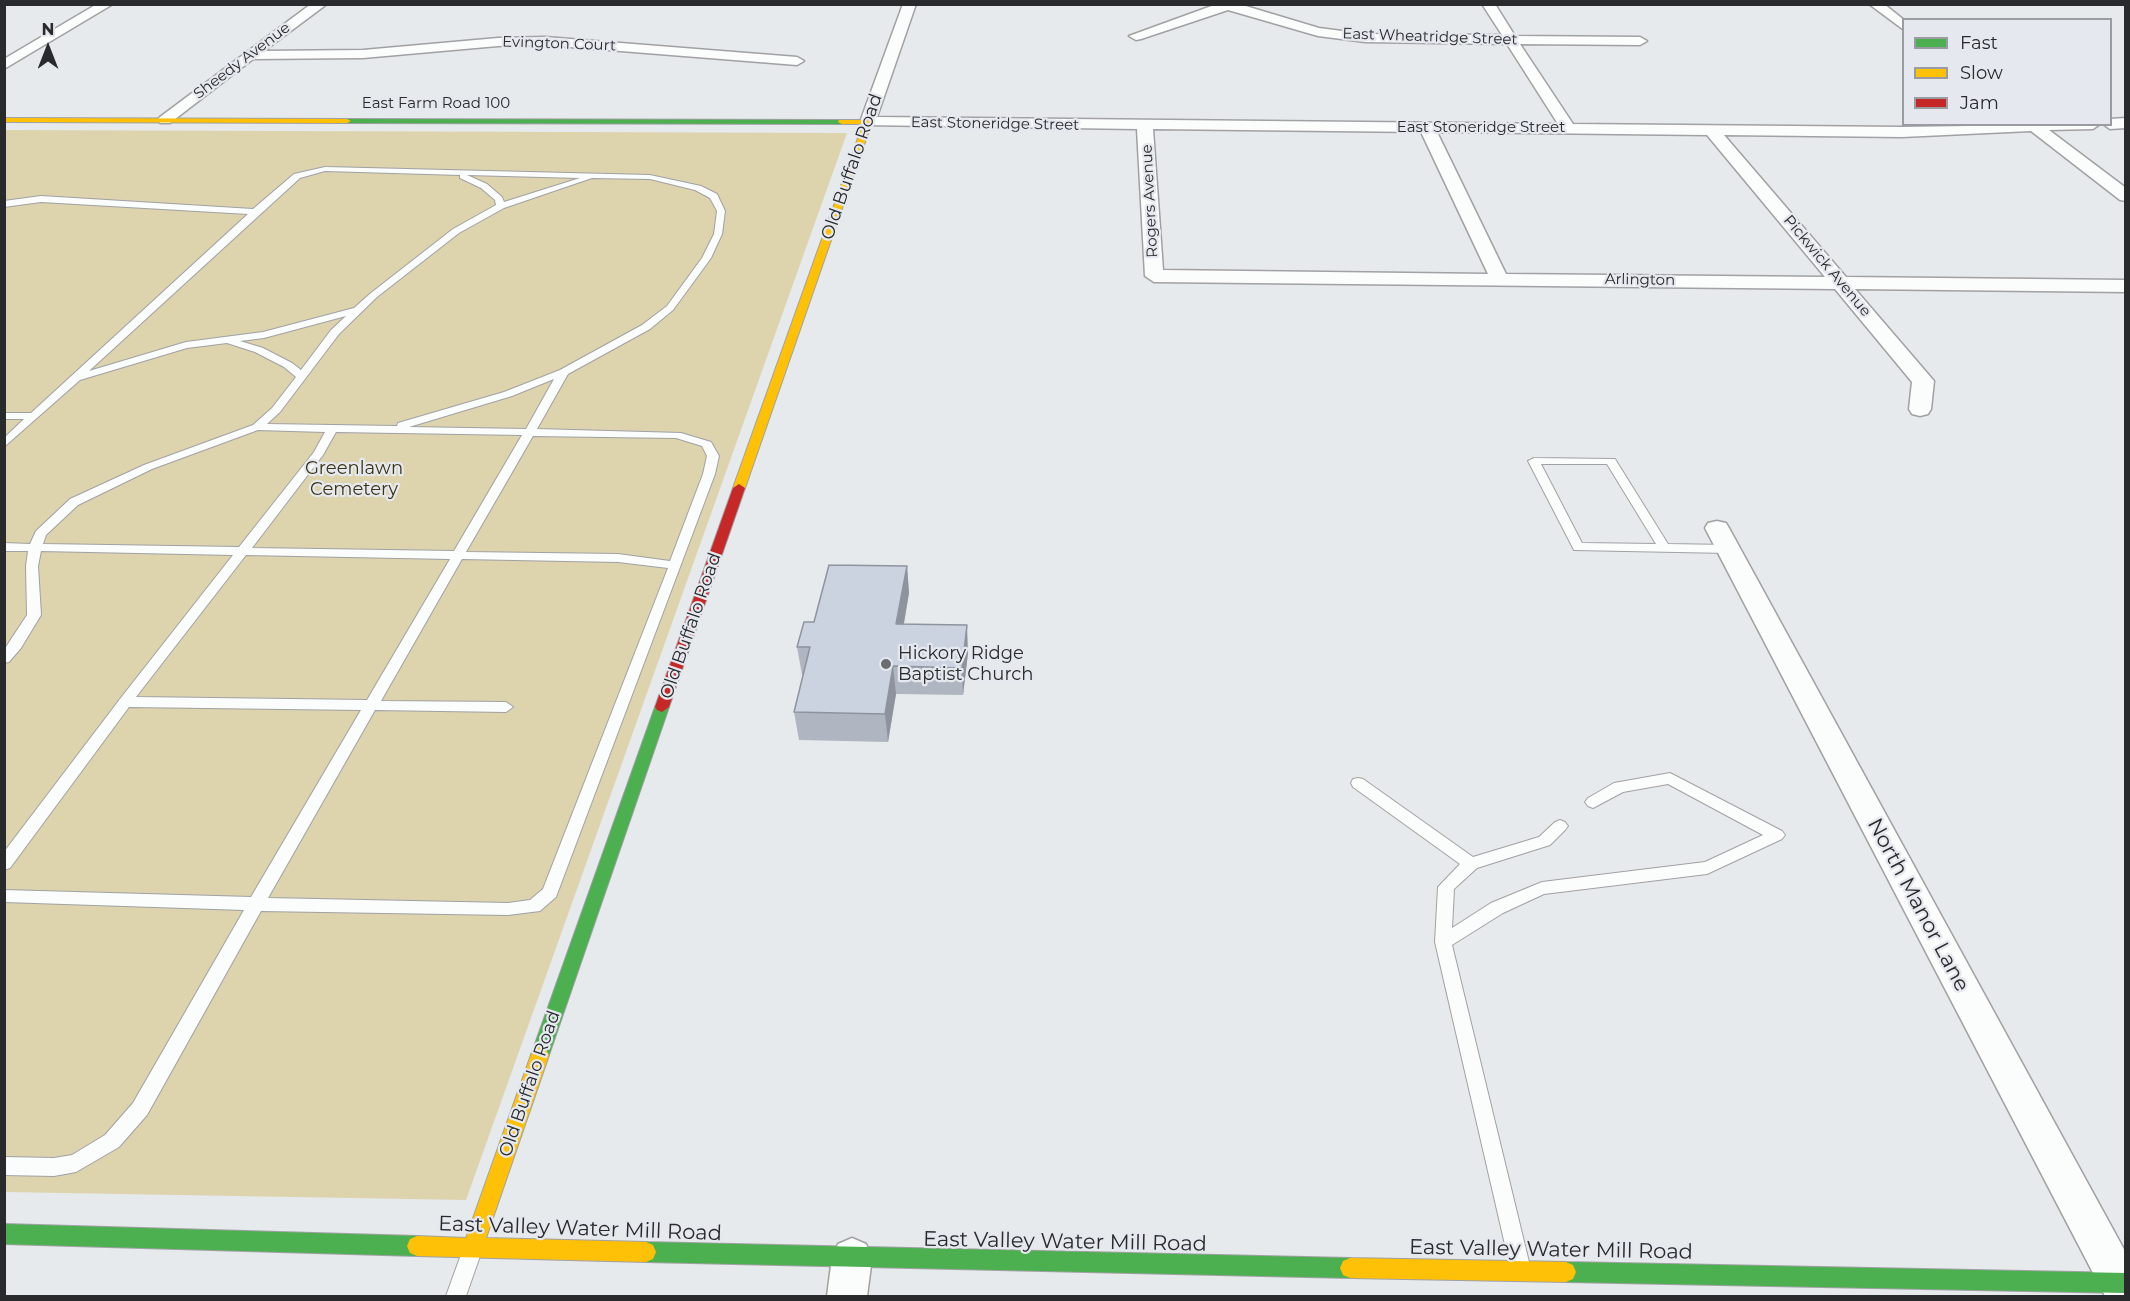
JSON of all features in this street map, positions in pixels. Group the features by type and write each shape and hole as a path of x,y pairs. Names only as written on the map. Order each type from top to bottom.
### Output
{"street":[{"path":"4,65 107,4"},
{"name":"Sheedy Avenue","path":"165,120 298,17 321,4"},
{"name":"Old Buffalo Road","path":"473,1247 910,4"},
{"path":"1488,4 1568,128"},
{"path":"1875,4 1902,24"},
{"path":"1136,36 1228,5"},
{"name":"East Wheatridge Street","path":"1228,5 1311,30 1341,35 1397,39 1640,41"},
{"name":"Evington Court","path":"249,55 373,53 490,42 545,41 797,61"},
{"name":"East Farm Road 100","path":"4,120 868,123"},
{"name":"East Stoneridge Street","path":"868,123 1902,132 2033,126"},
{"name":"Rogers Avenue","path":"1145,125 1154,276"},
{"path":"2033,126 2126,196"},
{"path":"1427,128 1499,279"},
{"name":"Pickwick Avenue","path":"1712,130 1923,381 1920,409"},
{"name":"Arlington","path":"1154,276 2126,286"},
{"name":"North Manor Lane","path":"1723,538 2122,1283"},
{"name":"East Valley Water Mill Road","path":"4,1234 473,1247 850,1277 2122,1283"}],"lane":[{"path":"4,444 255,212 288,183 311,172 349,169 459,174 650,177 698,188 714,196 721,211 718,234 706,258 670,308 646,327 564,372 498,397 437,416 382,429"},
{"path":"459,174 484,186 498,198 501,206"},
{"path":"4,659 16,645 34,615 32,566 40,534 74,502 148,467 257,427 276,410 300,375 335,332 358,310 456,231 501,206 595,175"},
{"path":"4,193 41,198 255,212"},
{"path":"4,204 41,198"},
{"path":"76,378 186,345 264,335 358,310"},
{"path":"227,341 259,350 288,365 300,375"},
{"path":"4,1166 54,1167 76,1163 112,1141 140,1109 564,372"},
{"path":"4,416 35,416"},
{"path":"4,896 508,909 534,906 550,892 709,474 713,456 707,444 676,435 257,427"},
{"path":"4,864 125,702 319,453 332,429"},
{"path":"1664,548 1611,461 1534,461 1578,547 1664,548 1723,538"},
{"path":"4,547 618,558 675,565"},
{"path":"125,702 506,707"},
{"path":"1443,942 1497,908 1542,888 1707,868 1777,835 1670,778 1619,787 1593,802"},
{"path":"1358,783 1472,864"},
{"path":"1546,1279 1443,942 1446,887 1472,864 1544,841 1560,826"},
{"path":"456,1296 473,1247"}],"green space":[{"name":"Greenlawn Cemetery","path":"5,130 847,133 466,1200 5,1192"}],"building":[{"name":"Hickory Ridge Baptist Church","path":"829,565 907,566 896,624 967,625 962,668 893,666 885,714 794,712 810,647 797,647 804,622 814,622"}],"traffic: fast":[{"path":"347,121 842,122"},
{"path":"540,1055 662,707"},
{"path":"4,1234 417,1246"},
{"path":"646,1252 1350,1268"},
{"path":"1566,1272 2126,1283"}],"traffic: slow":[{"path":"4,120 347,121"},
{"path":"739,488 868,122 842,122"},
{"path":"473,1247 540,1055"},
{"path":"417,1246 646,1252"},
{"path":"1350,1268 1566,1272"}],"traffic: jam":[{"path":"662,707 739,488"}],"place":[{"name":"Hickory Ridge Baptist Church","path":"886,664"}]}
